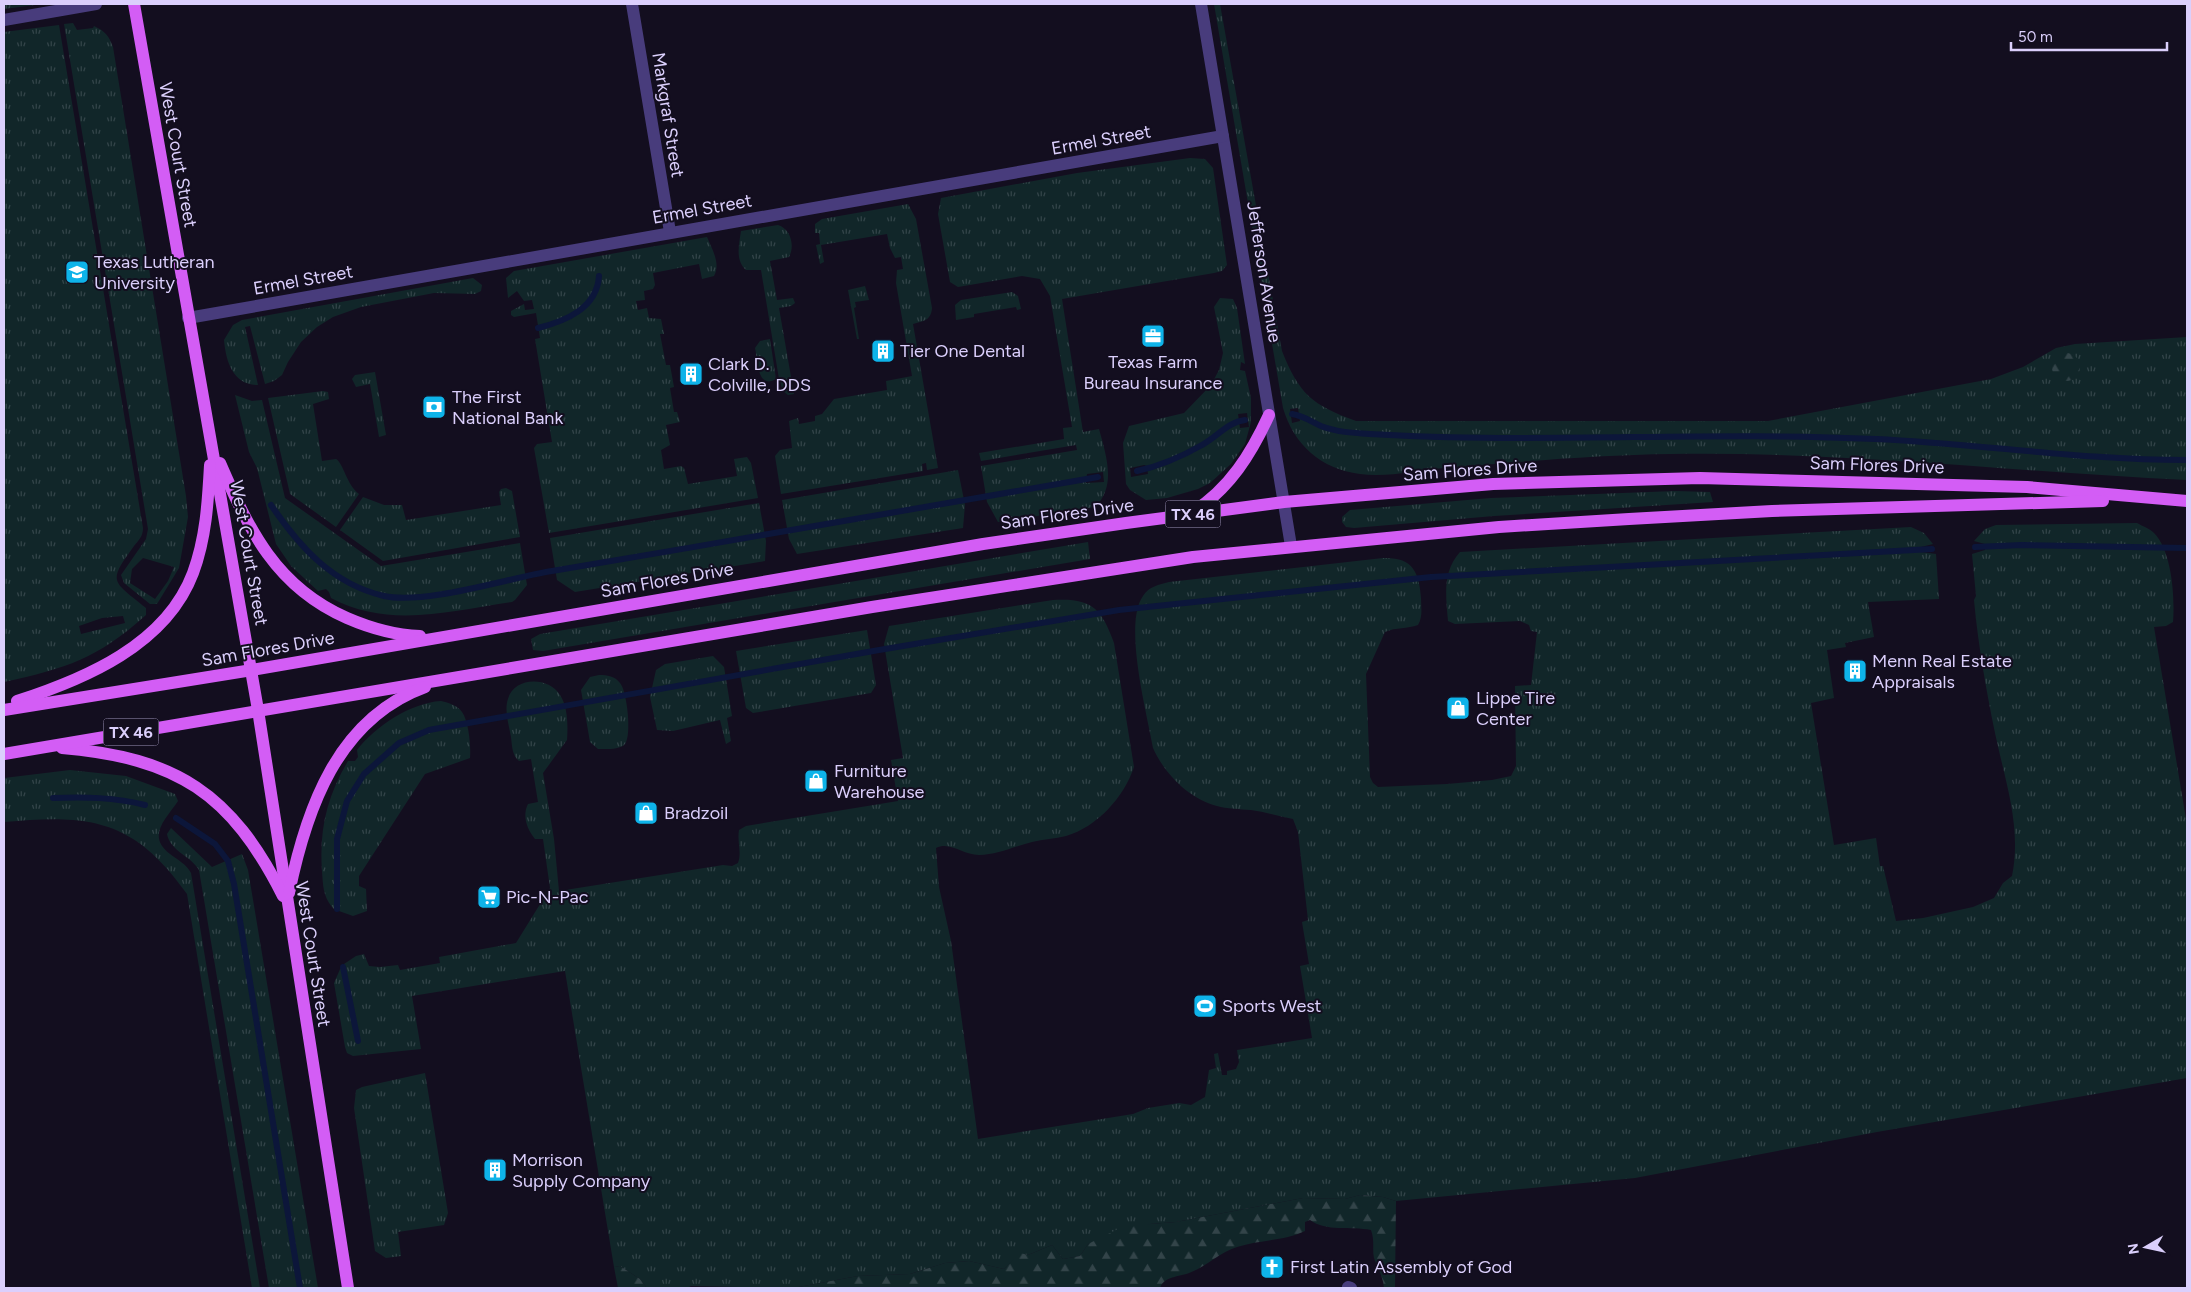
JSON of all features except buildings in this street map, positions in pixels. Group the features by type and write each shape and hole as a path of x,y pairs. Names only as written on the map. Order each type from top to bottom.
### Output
{"main road":[{"name":"West Court Street","path":"134,4 188,318 252,670 348,1288"},
{"path":"1190,514 1210,501 1236,473 1258,439 1269,415"},
{"path":"212,442 236,499 256,538 289,582 319,604 357,622 398,634 441,637"},
{"path":"4,706 81,676 122,655 153,631 174,608 190,580 200,548 207,514 212,442"},
{"name":"Sam Flores Drive","path":"4,710 252,670 983,544 1284,502 1493,484 1700,478 2028,487 2146,499 2187,501"},
{"name":"Sam Flores Drive","path":"4,754 449,678 1193,557 1499,527 1762,512 2022,505 2146,499"},
{"path":"287,903 295,864 315,800 327,774 343,748 370,721 400,699 449,678"},
{"path":"45,747 106,752 131,758 155,766 193,786 228,812 244,831 267,863 287,903"}],"street":[{"path":"4,20 96,4"},
{"name":"Markgraf Street","path":"632,4 670,232"},
{"name":"Jefferson Avenue","path":"1201,4 1291,546"},
{"name":"Ermel Street","path":"188,318 1223,136"}],"green space":[{"path":"4,4 43,4 4,9"},
{"path":"1214,4 1220,4 1282,351 1288,366 1301,388 1328,409 1356,421 1768,421 1991,379 2023,367 2056,348 2075,344 2187,337 2187,480 1864,459 1735,454 1585,457 1370,475 1346,471 1321,461 1302,444 1294,433 1283,408","holes":["1298,408 1300,421 1292,423 1290,409"]},
{"path":"73,23 77,30 93,28 94,26 106,34 113,47 186,496 188,517 179,568 157,604 150,604 124,583 121,575 146,539 148,529 64,24","holes":["143,558 174,567 168,581 155,599 130,583 132,569"]},
{"name":"Texas Lutheran University","path":"59,25 143,528 140,538 120,567 117,580 126,592 146,608 146,615 112,642 80,660 46,672 4,682 4,32","holes":["123,616 125,623 81,634 79,626 102,618"]},
{"path":"1190,158 1205,159 1213,168 1227,265 1222,271 1214,273 1062,299 1083,432 1099,429 1107,460 1108,480 1106,490 1102,499 1095,507 998,522 987,502 981,466 1077,450 1076,445 981,461 979,453 1064,439 1063,428 1072,427 1050,296 1040,279 1022,276 958,287 950,282 938,214 941,198 1077,173","holes":["1103,472 1104,482 1086,483 1087,474"]},
{"path":"908,204 916,219 932,308 928,318 913,324 938,468 927,470 926,463 922,464 923,471 781,494 775,456 780,450 792,448 789,421 798,418 799,424 815,421 815,416 822,414 834,399 887,390 886,381 912,376 896,283 897,270 903,269 901,257 895,258 890,248 887,234 821,245 824,262 820,264 816,245 820,244 819,233 815,233 815,224 822,219"},
{"path":"778,225 786,230 792,243 789,257 770,261 777,300 793,298 795,303 791,306 779,308 794,394 788,395 783,391 779,379 761,270 746,270 739,257 741,231"},
{"path":"707,237 717,267 714,276 702,279 699,264 653,273 655,285 653,289 644,291 645,300 636,301 638,310 647,308 649,318 661,319 664,334 660,334 666,365 670,365 674,387 670,388 674,412 677,412 680,422 666,425 670,445 661,450 664,469 681,466 684,468 688,484 737,476 734,459 747,457 751,463 758,498 549,533 534,448 537,444 552,442 535,339 540,338 536,313 514,317 511,315 511,311 524,304 525,310 534,309 532,300 524,301 517,291 508,298 506,278 514,271"},
{"path":"473,278 482,285 481,291 475,294 434,293 361,307 333,317 317,327 301,342 282,375 274,381 265,384 250,326 245,327 258,385 242,381 232,371 229,364 224,340 233,325 242,320"},
{"path":"865,286 869,300 855,302 856,307 854,308 859,339 857,339 848,290"},
{"path":"1012,292 1018,296 1021,309 1017,310 1016,307 974,314 974,317 956,320 955,305 961,300"},
{"path":"1220,298 1233,299 1237,308 1245,364 1241,362 1240,370 1245,371 1251,398 1251,422 1245,444 1231,464 1210,483 1198,489 1167,498 1146,500 1130,490 1126,484 1123,443 1129,426 1184,413 1211,385 1219,370 1223,353 1214,307","holes":["1247,413 1249,427 1240,428 1238,414","1147,466 1148,474 1131,477 1130,468"]},
{"path":"770,339 776,379 770,381 762,377 755,348 760,341"},
{"path":"2066,353 2076,357 2080,367 2076,377 2066,381 2056,377 2052,367 2056,357"},
{"path":"375,372 386,435 379,437 370,384 356,387 352,379 355,375"},
{"path":"328,392 329,399 313,404 322,461 336,459 351,485 359,494 336,527 290,494 268,398"},
{"path":"235,395 252,401 262,400 285,498 381,566 520,543 527,585 512,602 420,615 375,613 331,598 326,589 318,591 291,566 276,544 257,468 249,452"},
{"path":"958,470 965,505 963,528 797,554 789,539 782,500"},
{"path":"506,488 512,491 520,537 383,561 340,530 363,497 384,505 402,505 406,520 501,505 499,492 501,489"},
{"path":"1675,491 1710,492 1713,502 1494,516 1354,528 1346,527 1342,522 1342,517 1350,510 1491,498"},
{"path":"759,503 766,541 765,561 575,592 557,580 550,538"},
{"path":"2137,523 2152,531 2160,541 2165,551 2173,588 2173,622 2166,626 2154,627 2187,825 2187,1078 1877,1132 1635,1178 1396,1201 1383,1197 1360,1195 1345,1199 1303,1198 1176,1222 1150,1224 1088,1244 1080,1256 1063,1259 1052,1245 1028,1255 1020,1254 1004,1269 969,1261 945,1263 910,1274 858,1276 793,1288 691,1286 687,1288 647,1288 640,1279 620,1266 614,1267 565,971 412,996 421,1049 353,1056 347,1053 345,1047 334,983 341,967 344,968 344,964 356,956 364,954 369,966 398,965 400,970 440,963 439,957 516,943 550,888 543,839 535,839 525,818 528,804 538,802 531,759 519,761 515,756 507,718 506,708 508,699 511,692 517,686 532,682 548,685 560,695 566,711 567,740 543,773 554,839 559,891 723,865 732,866 738,863 739,859 739,830 746,826 898,801 891,760 903,758 884,644 889,626 1053,600 1066,600 1086,603 1093,607 1104,621 1114,643 1134,767 1124,789 1116,800 1099,818 1077,832 986,855 968,853 946,846 936,848 939,887 951,941 978,1139 1133,1114 1148,1108 1179,1103 1191,1105 1205,1097 1209,1070 1216,1068 1214,1054 1218,1053 1222,1075 1227,1075 1227,1071 1236,1069 1239,1062 1237,1050 1312,1038 1300,966 1309,964 1302,922 1308,920 1298,832 1293,819 1256,811 1221,807 1197,798 1171,775 1153,748 1138,669 1135,627 1137,609 1148,590 1154,586 1169,582 1383,558 1401,560 1407,563 1416,573 1420,588 1421,618 1418,625 1385,632 1366,674 1370,777 1378,787 1492,780 1511,776 1516,766 1515,686 1531,685 1537,632 1531,631 1529,625 1520,621 1455,624 1448,621 1446,585 1450,568 1460,552 1911,527 1924,533 1933,544 1921,547 1921,552 1936,554 1939,599 1868,602 1874,637 1845,643 1846,647 1827,650 1834,698 1811,703 1834,845 1876,838 1880,866 1883,866 1896,921 1923,918 1973,907 1994,898 2003,883 2012,876 2015,858 2014,822 1985,683 1974,600 1976,596 1972,554 1985,550 1985,544 1974,541 1985,529 1996,525"},
{"path":"1088,542 1090,559 543,651 533,650 531,639 540,634"},
{"path":"867,630 876,685 871,693 753,713 746,708 736,651"},
{"path":"713,656 724,667 732,716 727,718 731,741 726,744 720,720 673,731 657,730 650,697 656,670 665,664"},
{"path":"599,675 616,679 623,688 625,695 628,713 627,739 623,746 612,749 598,749 590,742 581,690 590,677"},
{"path":"441,701 455,706 462,712 469,735 470,758 425,774 359,876 359,886 366,889 367,911 353,916 339,911 338,905 334,906 334,909 329,903 324,890 321,856 326,814 341,774 348,761 355,761 358,757 357,750 384,724 417,706"},
{"path":"70,770 126,776 175,794 178,801 160,828 159,841 191,873 260,1288 252,1288 187,894 167,869 148,850 128,836 108,827 86,821 61,819 4,822 4,778"},
{"path":"171,828 212,867 242,854 248,870 318,1288 269,1288 199,870 172,845 167,834"},
{"path":"425,1073 448,1213 444,1225 398,1232 401,1256 386,1258 375,1251 354,1108 356,1090"},
{"path":"1360,1195 1383,1197 1396,1201 1395,1288 1384,1288 1374,1258 1371,1230 1323,1226 1310,1220 1305,1222 1305,1231 1289,1237 1231,1249 1195,1270 1168,1279 1160,1288 793,1288 858,1276 910,1274 945,1263 969,1261 1004,1269 1020,1253 1028,1255 1052,1245 1063,1259 1080,1256 1088,1244 1124,1226 1176,1222 1303,1198 1345,1199"},
{"path":"620,1266 640,1279 647,1288 618,1288 614,1267"}],"waterway":[{"path":"538,328 569,317 586,305 593,297 599,276"},
{"path":"1292,414 1304,417 1333,430 1370,434 1496,438 1749,436 1876,439 2070,455 2187,460"},
{"path":"1137,471 1154,467 1178,457 1207,442 1233,424 1245,420"},
{"path":"271,505 305,549 333,573 365,590 384,596 401,598 444,594 534,574 1098,477"},
{"path":"1975,547 2022,545 2187,548"},
{"path":"337,909 337,839 347,801 364,774 399,743 429,730 879,650 1119,610 1431,577 1932,549"},
{"path":"53,798 99,798 145,805"},
{"path":"176,818 215,844 228,861 234,884 300,1288"},
{"path":"343,967 358,1041"}],"place":[{"name":"Texas Lutheran University","path":"77,272"},
{"name":"Texas Farm Bureau Insurance","path":"1153,336"},
{"name":"Tier One Dental","path":"883,351"},
{"name":"Clark D. Colville, DDS","path":"691,374"},
{"name":"The First National Bank","path":"434,407"},
{"name":"Menn Real Estate Appraisals","path":"1855,671"},
{"name":"Lippe Tire Center","path":"1458,708"},
{"name":"Furniture Warehouse","path":"816,781"},
{"name":"Bradzoil","path":"646,813"},
{"name":"Pic-N-Pac","path":"489,897"},
{"name":"Sports West","path":"1205,1006"},
{"name":"Morrison Supply Company","path":"495,1170"},
{"name":"First Latin Assembly of God","path":"1272,1267"}]}
